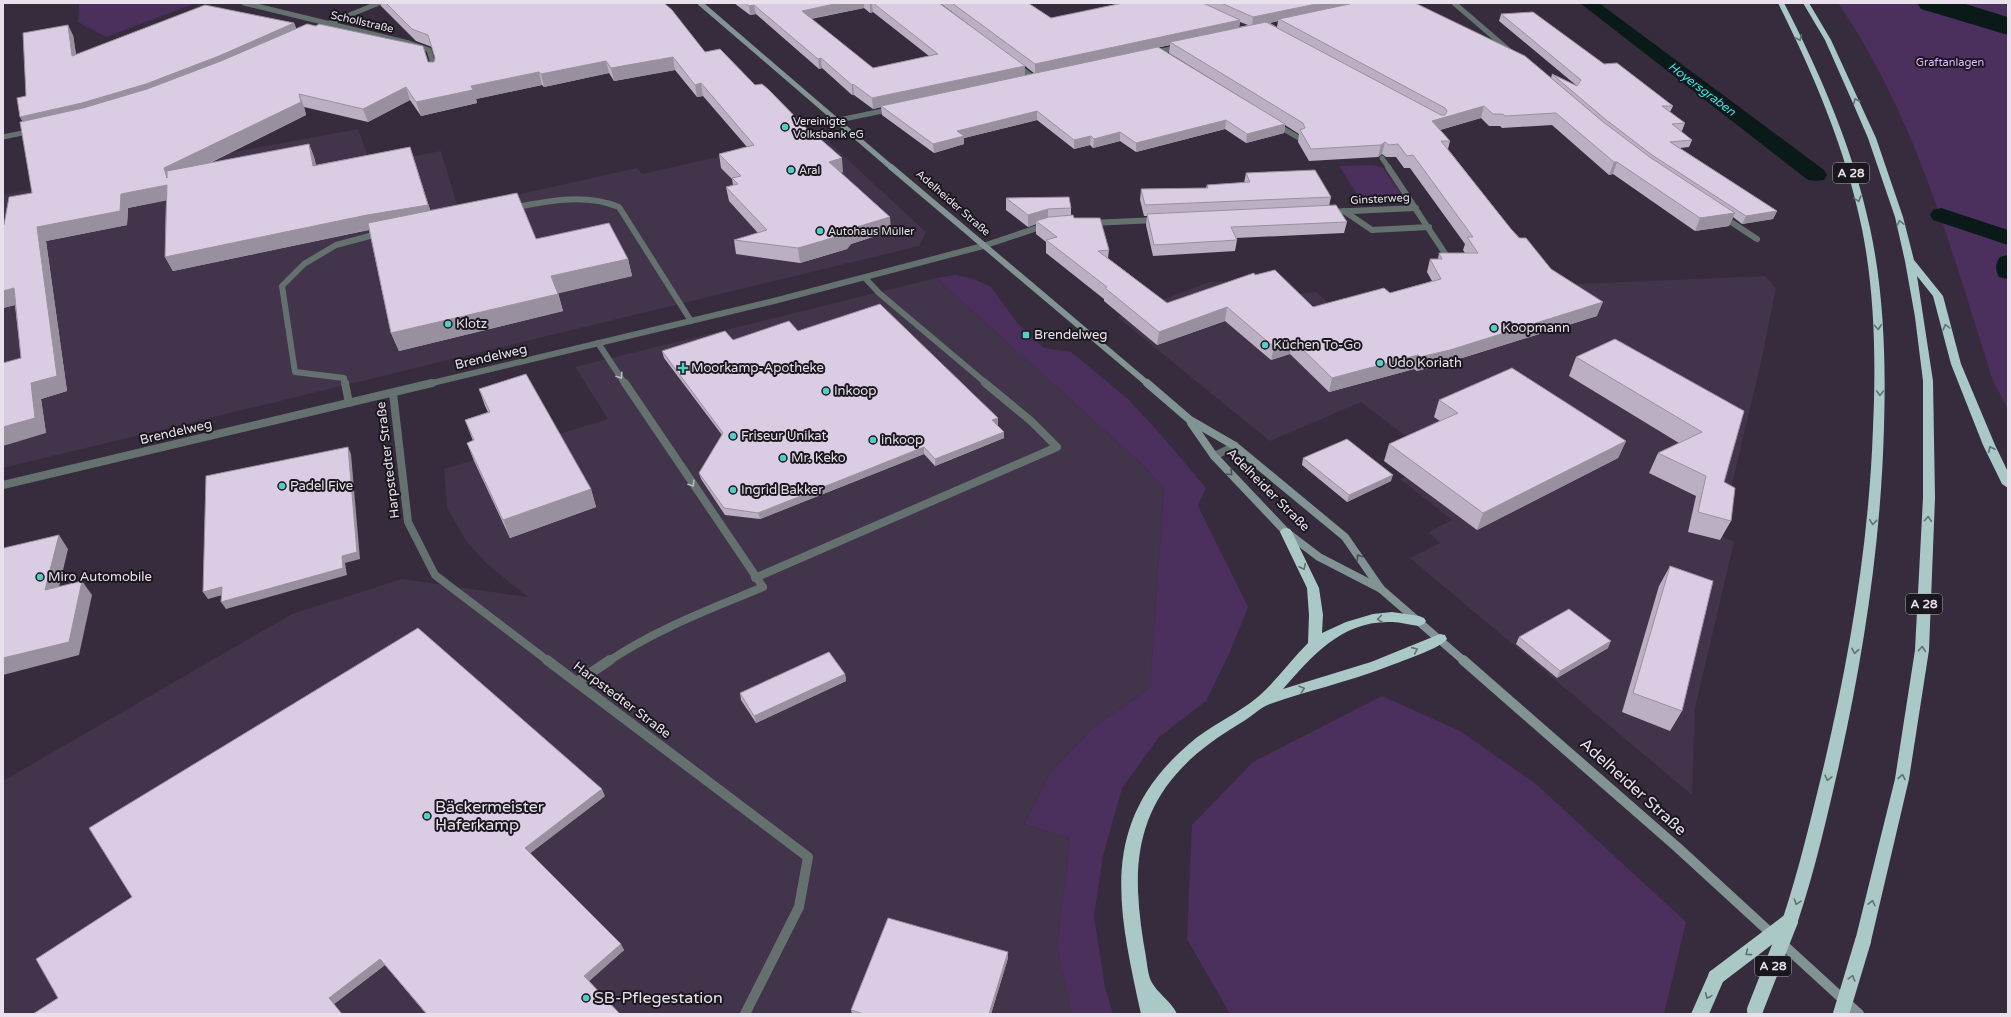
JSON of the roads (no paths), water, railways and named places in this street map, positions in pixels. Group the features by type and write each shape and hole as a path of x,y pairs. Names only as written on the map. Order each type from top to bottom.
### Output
{"highway":[{"name":"A 28","path":"1754,1012 1803,884 1845,710 1866,593 1878,471 1880,354 1872,261 1862,213 1849,168 1824,94 1781,3"},
{"name":"A 28","path":"1806,3 1834,52 1872,138 1899,217 1910,261 1920,317 1928,381 1929,498 1922,650 1902,779 1863,941 1841,1014"},
{"path":"1910,261 1938,296 1956,364 1989,445 2008,484"},
{"path":"1286,532 1313,588 1316,615 1315,644"},
{"path":"1150,1014 1143,984 1129,900 1130,863 1136,830 1149,799 1172,769 1203,740 1264,700 1315,644 1338,631 1368,620 1391,617 1419,621"},
{"path":"1264,700 1352,674 1415,651 1440,639"},
{"path":"1700,1014 1716,977 1790,921"},
{"path":"1143,984 1168,1014"}],"main road":[{"name":"Adelheider Straße","path":"700,3 839,120 983,246 1190,420 1235,446 1345,537 1381,589"},
{"name":"Adelheider Straße","path":"1190,420 1214,456 1286,532 1319,557 1381,589 1677,847 1859,1014"}],"street":[{"name":"Schollstraße","path":"244,3 409,43 429,50 435,72"},
{"path":"312,30 379,3"},
{"path":"1454,3 1518,59"},
{"path":"1143,55 1181,46"},
{"path":"1158,52 1165,56"},
{"path":"1012,61 1034,78"},
{"path":"1027,80 1042,77"},
{"path":"839,120 900,107"},
{"path":"1272,122 1298,138"},
{"path":"3,137 38,130"},
{"name":"Ginsterweg","path":"1382,158 1448,258"},
{"path":"504,209 549,200 582,199 608,202 619,207 691,321"},
{"name":"Ginsterweg","path":"1320,212 1416,208"},
{"name":"Ginsterweg","path":"1344,211 1372,230 1429,228"},
{"path":"1718,214 1757,239"},
{"path":"1088,223 1160,220"},
{"path":"983,246 1054,224"},
{"path":"349,403 344,378 295,372 282,286 304,264 336,245 389,232"},
{"name":"Brendelweg","path":"3,485 691,321 865,278 983,246"},
{"path":"755,578 1057,447 1031,421 879,293 865,278"},
{"path":"577,682 624,650 687,620 763,587 755,578 598,343"},
{"name":"Harpstedter Straße","path":"393,393 408,522 435,575 808,857 799,907 745,1014"},
{"path":"1214,456 1235,446"}],"waterway":[{"name":"Hoyersgraben","path":"1588,3 1816,175"},
{"path":"1931,3 2008,26"},
{"name":"Hoyersgraben","path":"1941,215 2008,238"},
{"name":"Hoyersgraben","path":"2008,262 2008,272"}],"place":[{"name":"Vereinigte Volksbank eG","path":"785,127"},
{"name":"Aral","path":"791,170"},
{"name":"Autohaus Müller","path":"820,231"},
{"name":"Klotz","path":"448,324"},
{"name":"Koopmann","path":"1494,328"},
{"name":"Brendelweg","path":"1026,335"},
{"name":"Küchen To-Go","path":"1265,345"},
{"name":"Udo Koriath","path":"1380,363"},
{"name":"Moorkamp-Apotheke","path":"683,368"},
{"name":"Inkoop","path":"826,391"},
{"name":"Friseur Unikat","path":"733,436"},
{"name":"inkoop","path":"873,440"},
{"name":"Mr. Keko","path":"783,458"},
{"name":"Padel Five","path":"282,486"},
{"name":"Ingrid Bakker","path":"733,490"},
{"name":"Miro Automobile","path":"40,577"},
{"name":"Bäckermeister Haferkamp","path":"427,816"},
{"name":"SB-Pflegestation","path":"586,998"}],"park label":[{"name":"Graftanlagen","path":"1950,62"}]}
